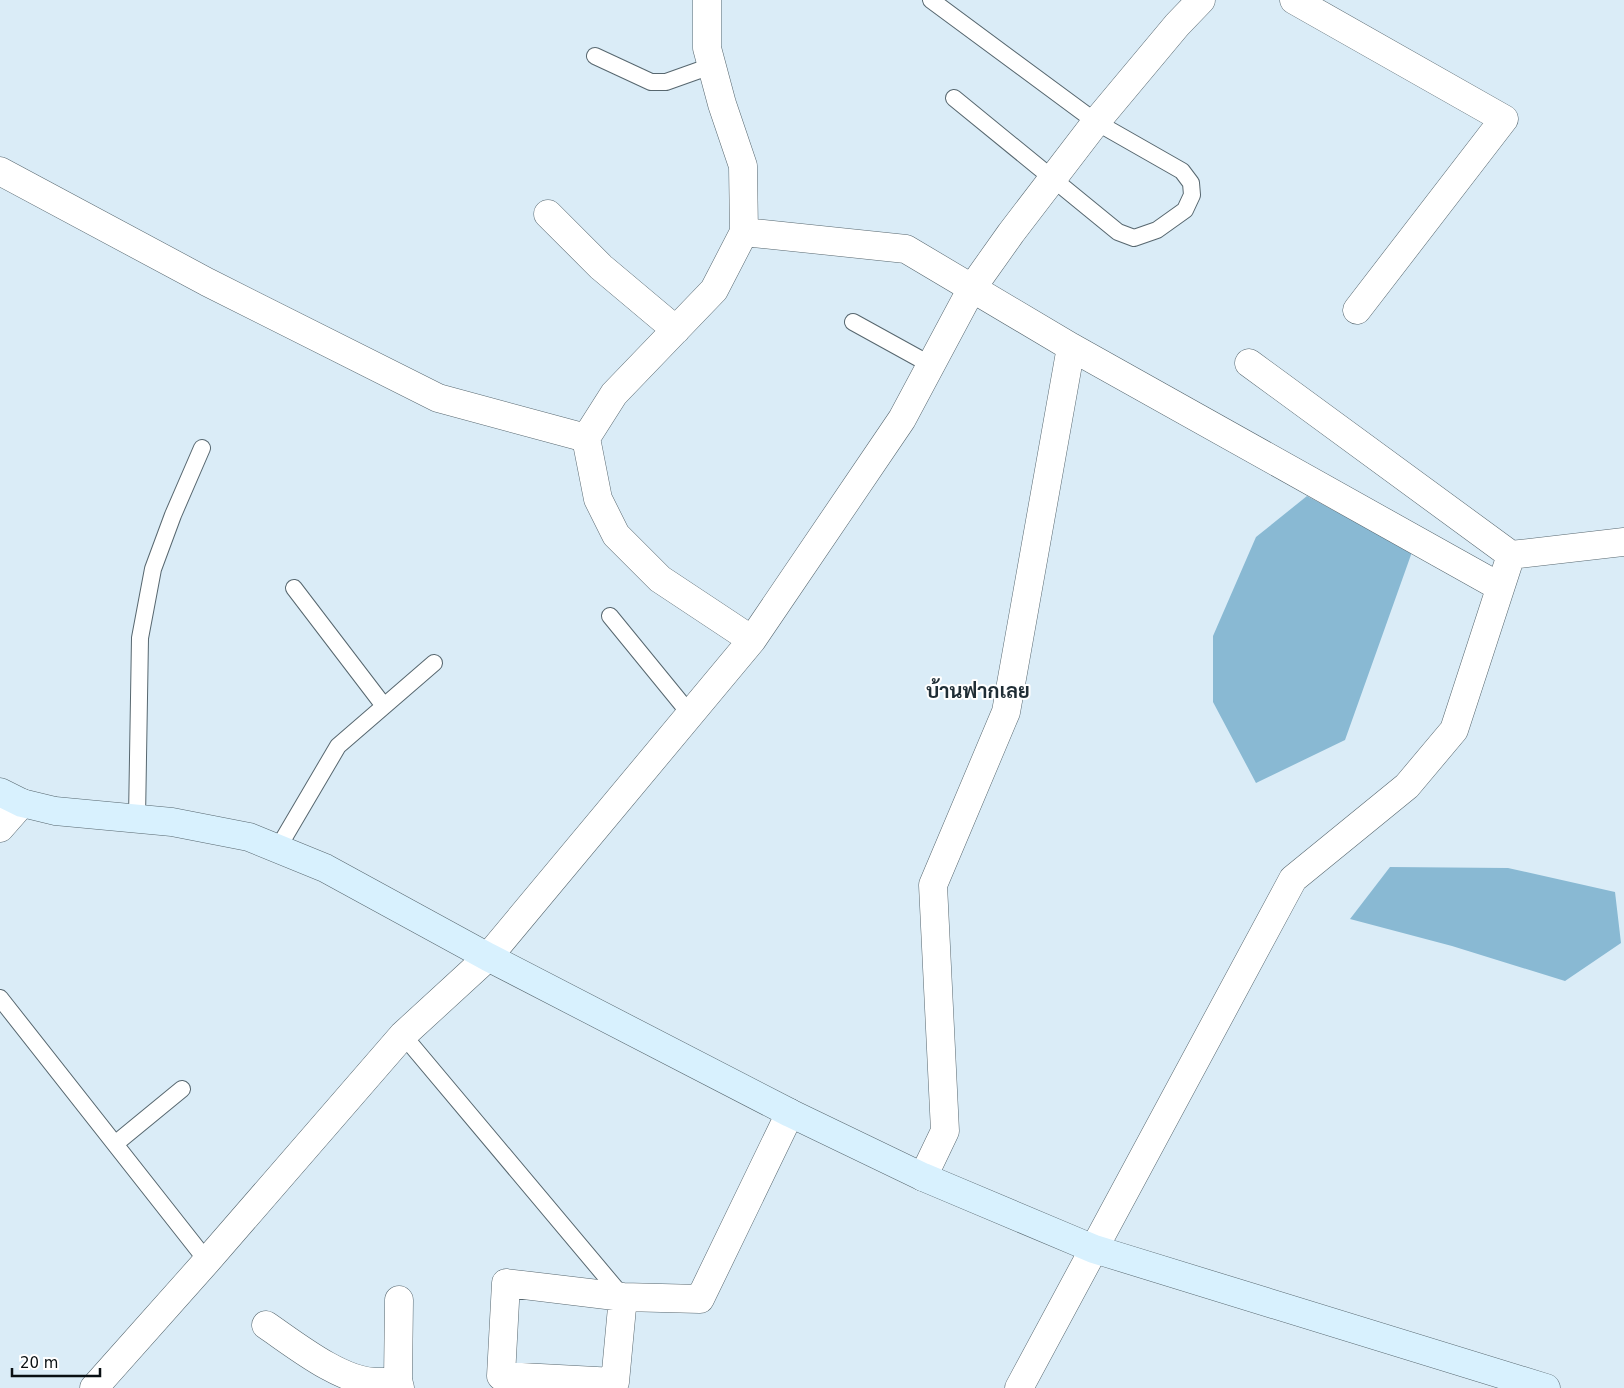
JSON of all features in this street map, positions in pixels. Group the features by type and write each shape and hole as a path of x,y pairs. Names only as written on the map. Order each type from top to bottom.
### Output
{"main road":[{"path":"11,797 55,811 172,822 249,837 278,848 325,868 488,958 790,1113 923,1177 1094,1249 1546,1388"}],"street":[{"path":"707,0 707,48 711,66 744,166 744,232 714,290 614,394 586,438 598,499 616,535 660,579 752,640"},
{"path":"94,1388 403,1036 488,958 752,640 902,419 972,288 1096,122 1200,0"},
{"path":"1294,0 1504,119 1357,310"},
{"path":"0,171 207,282 438,398 586,438"},
{"path":"548,214 601,267 676,330"},
{"path":"744,232 906,249 1071,347 1500,587"},
{"path":"923,1177 945,1131 932,885 1006,712 1071,347"},
{"path":"1249,363 1511,555 1624,542"},
{"path":"1019,1388 1293,879 1407,786 1454,730 1511,555"},
{"path":"0,828 11,797"},
{"path":"623,1297 615,1382 501,1376 506,1283 623,1297 700,1299 790,1113"},
{"path":"266,1325 319,1361 349,1375 374,1382 399,1384 399,1300"}],"lane":[{"path":"930,0 1096,122 1182,171 1191,183 1192,195 1185,210 1157,230 1134,238 1118,232 954,98"},
{"path":"595,56 651,82 666,82 711,66"},
{"path":"853,322 931,365"},
{"path":"137,818 140,638 153,569 173,515 202,448"},
{"path":"294,588 384,706"},
{"path":"610,616 690,714"},
{"path":"278,848 338,746 434,663"},
{"path":"0,998 207,1261"},
{"path":"403,1036 623,1297"},
{"path":"115,1144 182,1089"}],"water":[{"path":"1307,496 1412,552 1345,740 1256,783 1213,702 1213,636 1256,537"},
{"path":"1390,867 1508,868 1615,892 1621,943 1565,981 1452,946 1350,919"}],"district":[{"name":"บ้านฟากเลย","path":"978,691"}]}
